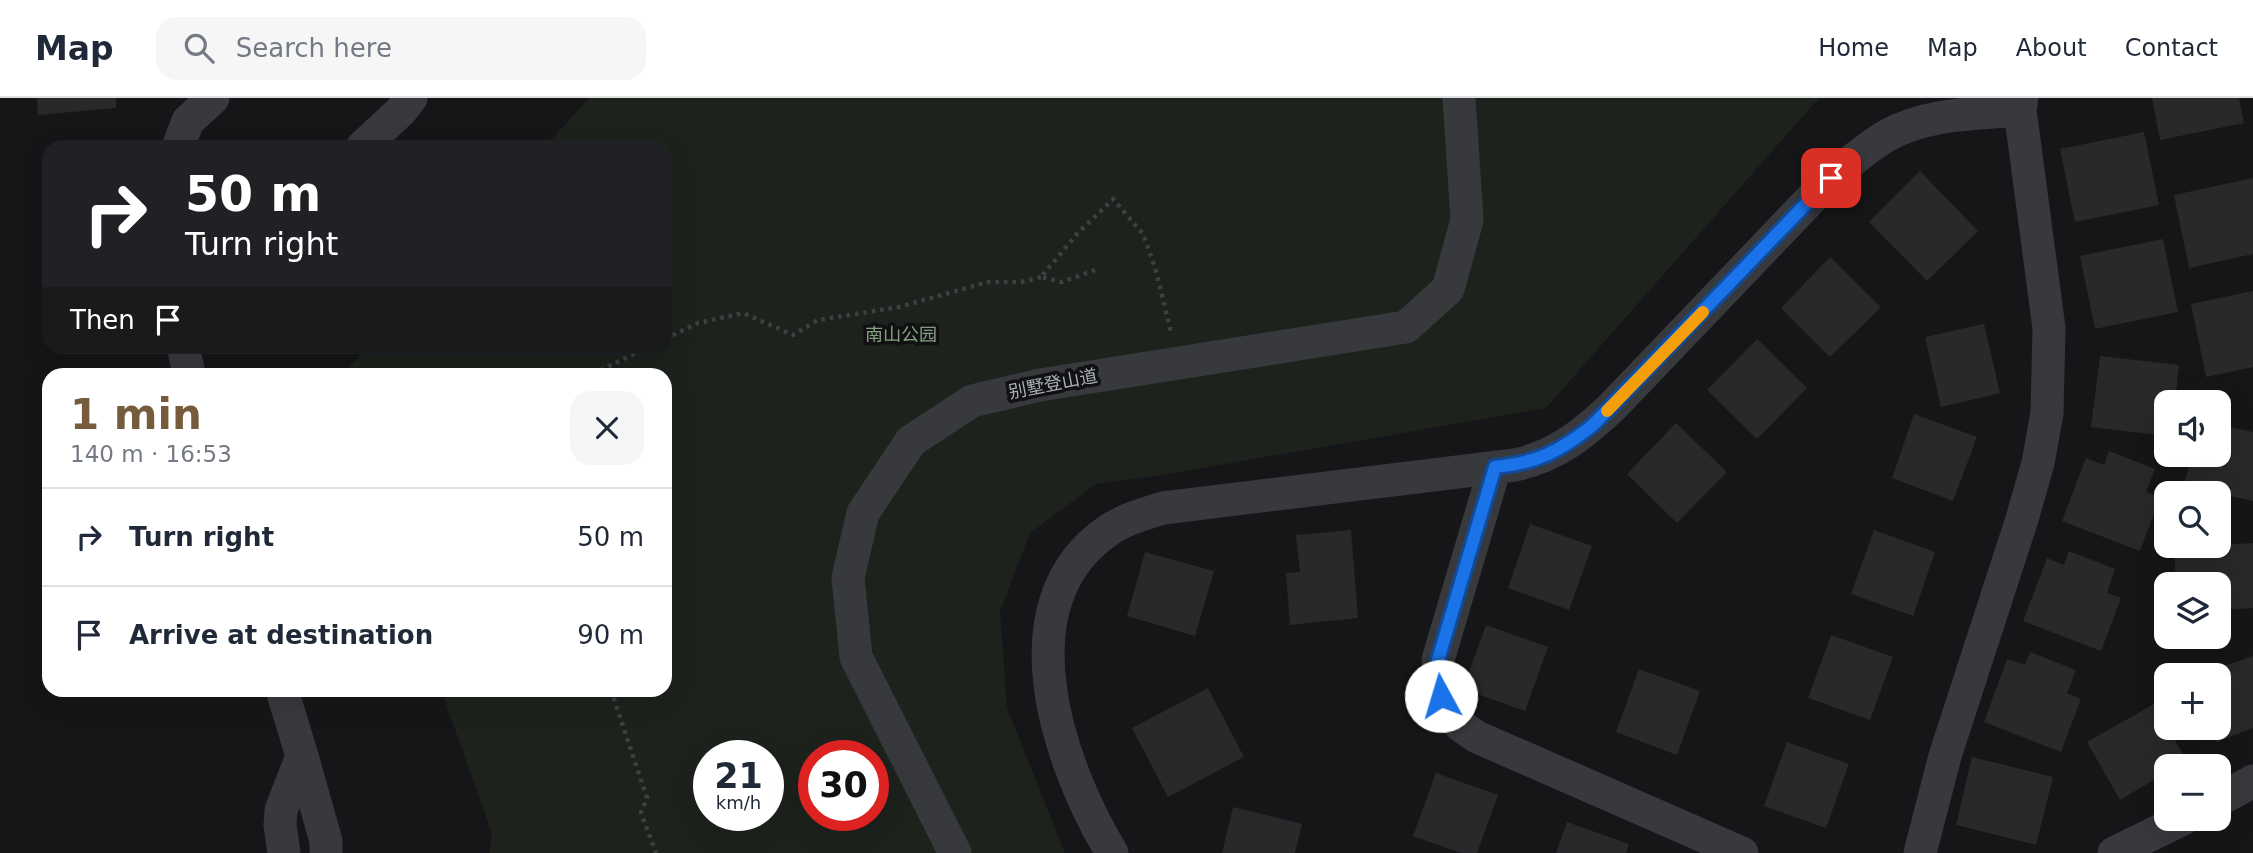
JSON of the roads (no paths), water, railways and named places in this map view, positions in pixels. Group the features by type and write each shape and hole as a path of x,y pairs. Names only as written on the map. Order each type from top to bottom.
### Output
{"street":[{"path":"181,140 188,121 213,98"},
{"path":"370,140 411,98"},
{"name":"别墅登山道","path":"955,853 856,657 848,578 863,513 911,441 972,401 1040,385 1406,327 1448,289 1467,220 1459,98"},
{"path":"1112,853 1083,801 1066,759 1050,690 1049,652 1052,620 1059,592 1074,565 1090,545 1136,516 1163,508 1495,467 1533,461 1552,454 1593,425 1831,178 1861,153 1888,135 1914,124 2021,104 2049,328 2047,413 2038,463 1945,756 1920,853"},
{"path":"1495,467 1438,660 1441,696 1448,712 1461,726 1477,737 1742,853"},
{"path":"284,697 326,841 326,853"},
{"path":"284,853 279,825 281,810 302,756"},
{"path":"2231,793 2253,781"},
{"path":"2115,853 2159,831"}],"park label":[{"name":"南山公园","path":"901,335"}]}
